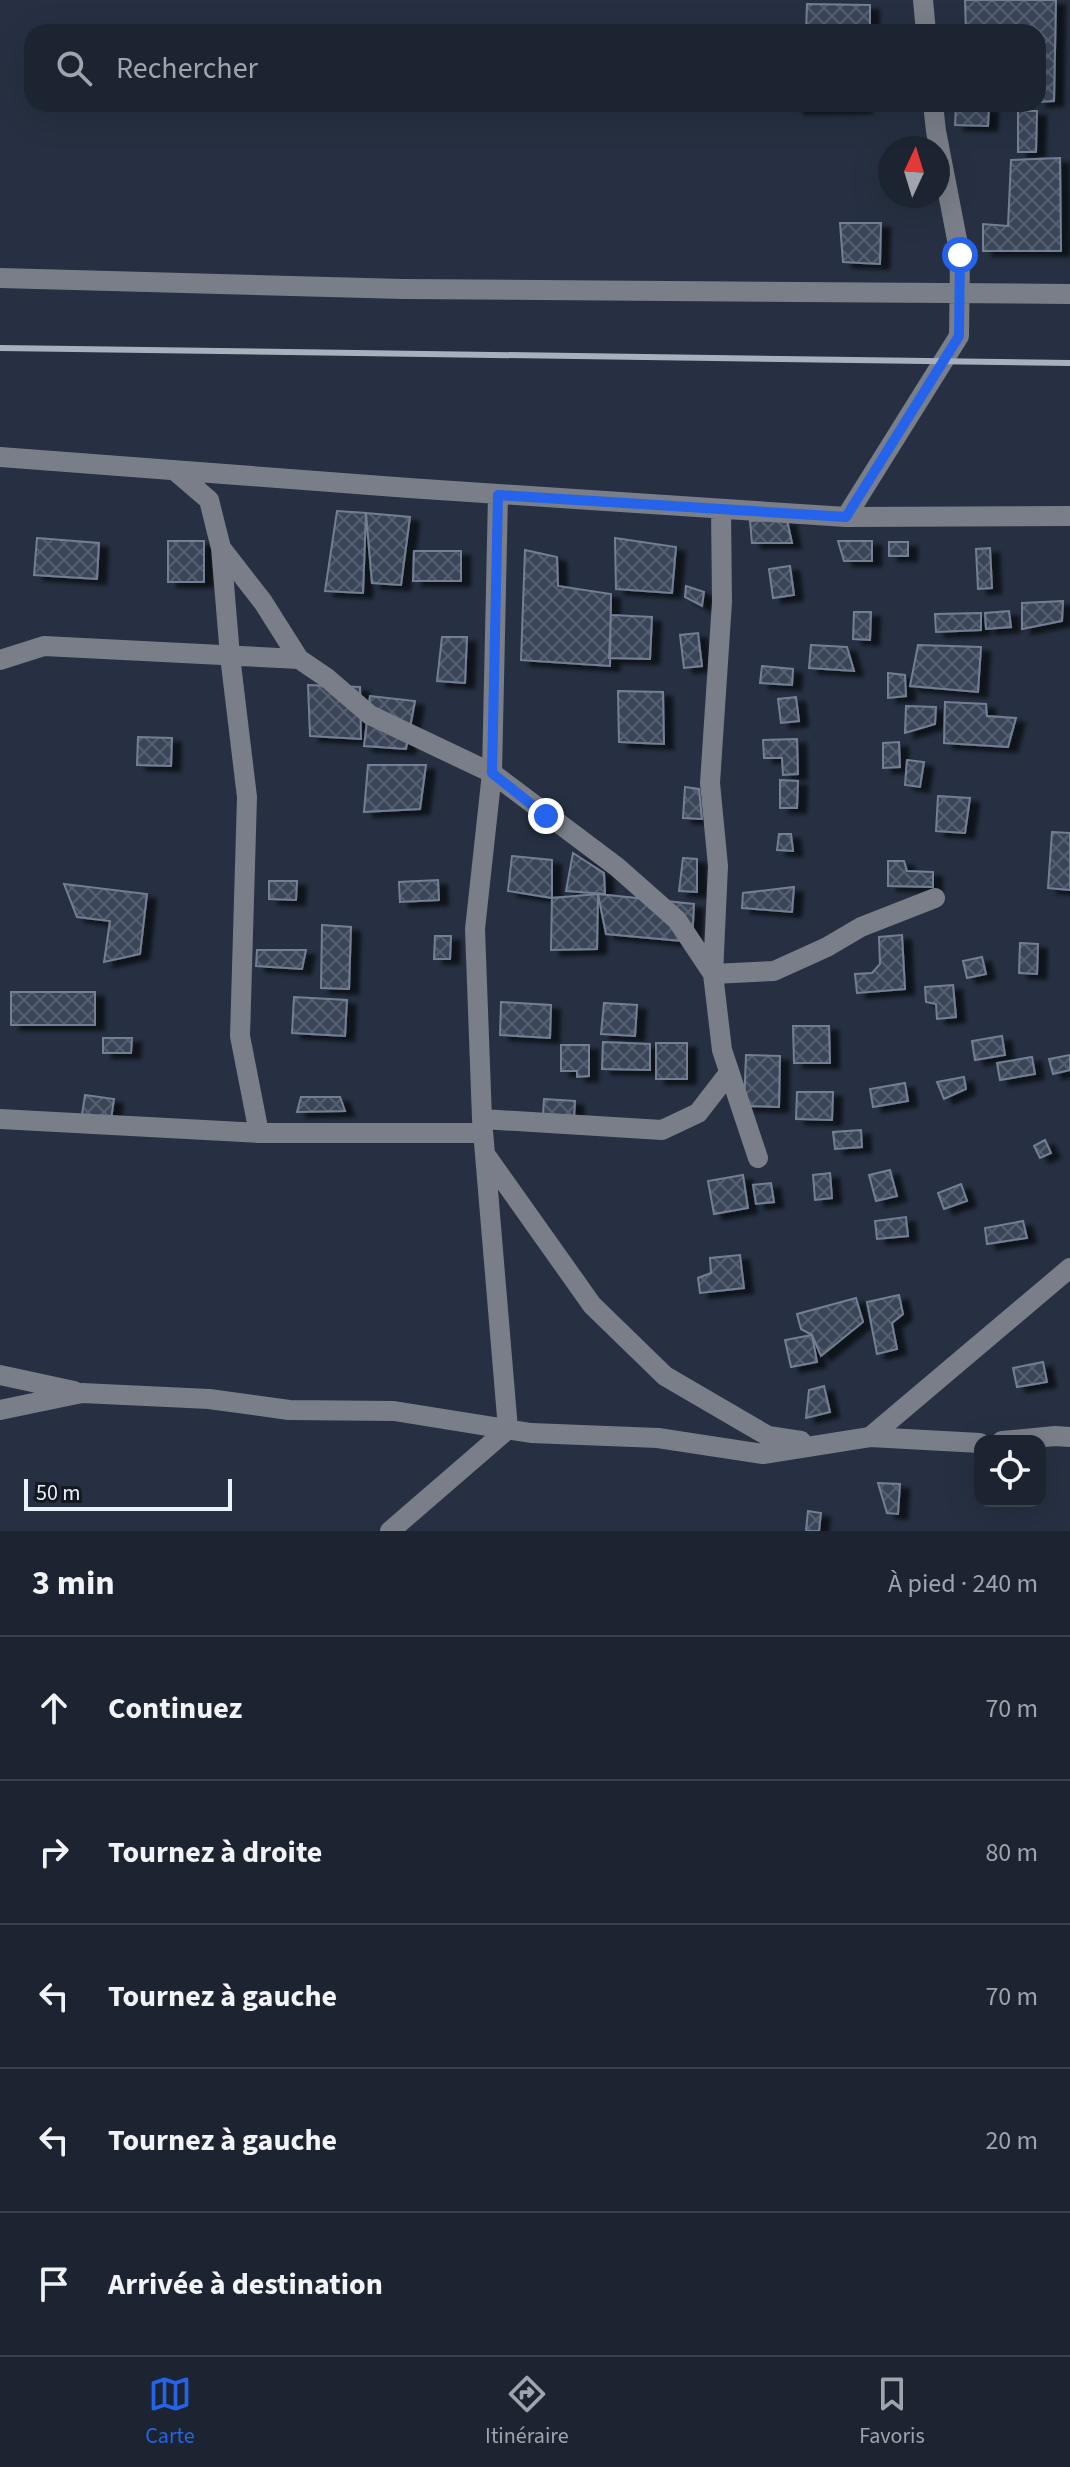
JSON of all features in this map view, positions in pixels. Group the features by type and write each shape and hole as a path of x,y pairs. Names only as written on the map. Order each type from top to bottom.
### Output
{"street":[{"path":"923,0 925,24"},
{"path":"846,517 959,336 960,255 934,112"},
{"path":"0,278 403,289 1070,294"},
{"path":"0,457 498,495 846,517 1070,516"},
{"path":"174,470 209,500 221,548 247,797 240,1036 259,1133"},
{"path":"498,495 492,773 475,929 483,1126 508,1429"},
{"path":"721,509 722,602 710,783 718,866 713,974 722,1050 758,1158"},
{"path":"221,548 263,602 299,659 327,678 370,715 492,773 617,867 677,920 713,974"},
{"path":"0,660 44,646 299,659"},
{"path":"713,974 774,971 827,947 861,927 935,898"},
{"path":"0,1119 259,1133 483,1126 662,1130 698,1113 729,1073"},
{"path":"485,1154 592,1305 665,1376 768,1436 825,1444"},
{"path":"870,1437 1070,1268"},
{"path":"0,1375 82,1393 209,1399 289,1410 394,1411 531,1433 658,1438 763,1454 870,1437 974,1443"},
{"path":"0,1410 82,1393"},
{"path":"390,1531 508,1429"},
{"path":"1046,1437 1070,1437"}],"building":[{"path":"965,0 1056,0 1054,101 1046,102 1046,24 966,24"},
{"path":"807,4 870,5 870,24 806,24"},
{"path":"956,112 989,112 988,126 955,125"},
{"path":"1018,112 1037,112 1036,152 1018,152"},
{"path":"1060,158 1061,251 983,251 983,224 1008,226 1011,160"},
{"path":"840,223 881,223 880,264 843,262"},
{"path":"337,511 366,513 363,593 325,591"},
{"path":"366,513 410,517 401,585 372,583"},
{"path":"787,520 792,543 752,543 750,521"},
{"path":"37,538 99,543 97,579 34,575"},
{"path":"615,538 676,547 672,593 616,589"},
{"path":"168,541 204,541 204,582 168,582"},
{"path":"838,541 872,541 872,561 844,561"},
{"path":"889,542 908,542 908,556 889,556"},
{"path":"990,548 992,588 978,589 976,549"},
{"path":"525,550 557,557 558,586 611,594 610,666 521,660"},
{"path":"414,551 461,551 461,581 413,581"},
{"path":"790,566 794,595 773,598 769,569"},
{"path":"686,586 704,592 702,606 685,597"},
{"path":"1063,601 1062,621 1022,629 1022,603"},
{"path":"1009,611 1011,627 986,629 985,613"},
{"path":"854,612 871,612 870,640 853,639"},
{"path":"981,613 981,630 936,632 935,614"},
{"path":"611,615 652,617 650,659 609,658"},
{"path":"698,633 702,666 684,668 680,635"},
{"path":"442,637 467,637 465,683 437,681"},
{"path":"811,645 847,647 854,671 809,668"},
{"path":"918,645 981,647 978,692 910,686"},
{"path":"762,666 793,669 792,685 760,683"},
{"path":"888,673 905,675 906,696 888,698"},
{"path":"308,685 360,687 361,739 310,736"},
{"path":"618,691 663,692 664,744 619,742"},
{"path":"370,696 415,701 406,749 364,746"},
{"path":"796,697 799,721 781,723 778,699"},
{"path":"945,702 986,704 987,716 1016,718 1008,747 944,743"},
{"path":"906,706 936,707 935,724 905,733"},
{"path":"138,737 172,738 171,766 137,765"},
{"path":"797,739 798,774 783,775 782,758 764,758 763,740"},
{"path":"899,742 900,767 883,768 883,743"},
{"path":"907,760 924,762 920,787 905,785"},
{"path":"368,765 426,765 420,809 364,812"},
{"path":"780,780 798,781 797,808 780,808"},
{"path":"685,787 699,789 702,819 683,818"},
{"path":"938,796 970,798 965,833 936,831"},
{"path":"1052,832 1070,833 1070,890 1048,888"},
{"path":"779,834 791,834 793,851 777,850"},
{"path":"573,853 604,873 605,894 566,891"},
{"path":"512,856 552,860 552,898 508,891"},
{"path":"683,858 697,859 697,892 679,891"},
{"path":"888,861 904,861 907,871 933,872 933,887 888,886"},
{"path":"438,880 439,900 400,902 399,882"},
{"path":"269,881 297,881 296,900 269,899"},
{"path":"64,884 147,894 140,954 104,962 110,921 77,917"},
{"path":"794,887 792,912 742,908 743,893"},
{"path":"598,894 597,949 551,950 552,898"},
{"path":"598,894 694,904 692,942 606,934"},
{"path":"322,925 351,927 349,989 321,988"},
{"path":"902,935 905,989 857,993 855,974 872,973 880,964 879,937"},
{"path":"435,936 451,936 450,959 434,959"},
{"path":"1020,943 1038,944 1037,974 1019,973"},
{"path":"257,950 306,950 302,969 256,966"},
{"path":"982,957 986,974 967,978 963,961"},
{"path":"953,985 956,1017 937,1019 936,1004 926,1002 925,987"},
{"path":"11,992 95,992 95,1025 11,1025"},
{"path":"294,997 347,1000 345,1036 292,1033"},
{"path":"501,1002 551,1005 550,1038 500,1035"},
{"path":"604,1003 637,1005 635,1036 601,1034"},
{"path":"793,1026 829,1026 830,1063 794,1063"},
{"path":"1002,1036 1005,1055 975,1060 972,1041"},
{"path":"103,1038 132,1038 131,1053 103,1053"},
{"path":"603,1042 650,1044 650,1070 602,1069"},
{"path":"656,1043 687,1043 687,1079 656,1079"},
{"path":"561,1045 589,1045 589,1076 577,1077 577,1071 561,1071"},
{"path":"746,1055 780,1056 779,1107 744,1106"},
{"path":"1070,1055 1070,1070 1053,1074 1049,1059"},
{"path":"1032,1057 1035,1074 1000,1080 997,1063"},
{"path":"964,1077 966,1089 944,1099 937,1082"},
{"path":"905,1083 908,1101 873,1107 870,1089"},
{"path":"797,1092 833,1092 832,1120 796,1119"},
{"path":"85,1095 114,1099 111,1119 82,1115"},
{"path":"301,1097 340,1097 345,1111 297,1112"},
{"path":"544,1099 575,1101 574,1117 543,1115"},
{"path":"861,1130 862,1147 835,1149 833,1132"},
{"path":"1045,1140 1051,1153 1040,1158 1034,1146"},
{"path":"890,1170 897,1196 876,1201 869,1175"},
{"path":"830,1173 832,1198 815,1200 813,1175"},
{"path":"743,1175 748,1208 714,1214 708,1181"},
{"path":"771,1183 774,1202 756,1204 753,1185"},
{"path":"961,1184 967,1201 944,1209 938,1193"},
{"path":"906,1217 908,1236 877,1239 875,1221"},
{"path":"1023,1221 1027,1238 987,1244 985,1228"},
{"path":"740,1255 744,1288 700,1293 698,1278 711,1273 710,1258"},
{"path":"899,1295 903,1314 892,1323 897,1349 877,1354 867,1302"},
{"path":"856,1298 863,1322 821,1356 812,1335 801,1329 797,1314"},
{"path":"812,1335 817,1362 791,1367 785,1340"},
{"path":"1043,1362 1047,1382 1017,1387 1013,1368"},
{"path":"824,1386 830,1412 806,1418 809,1390"},
{"path":"878,1483 900,1484 898,1514 887,1513"},
{"path":"808,1511 821,1513 819,1531 806,1531"}],"railway":[{"path":"0,348 1070,363"}],"route":[{"path":"546,816 492,773 498,495 846,517 959,336 960,255"}]}
